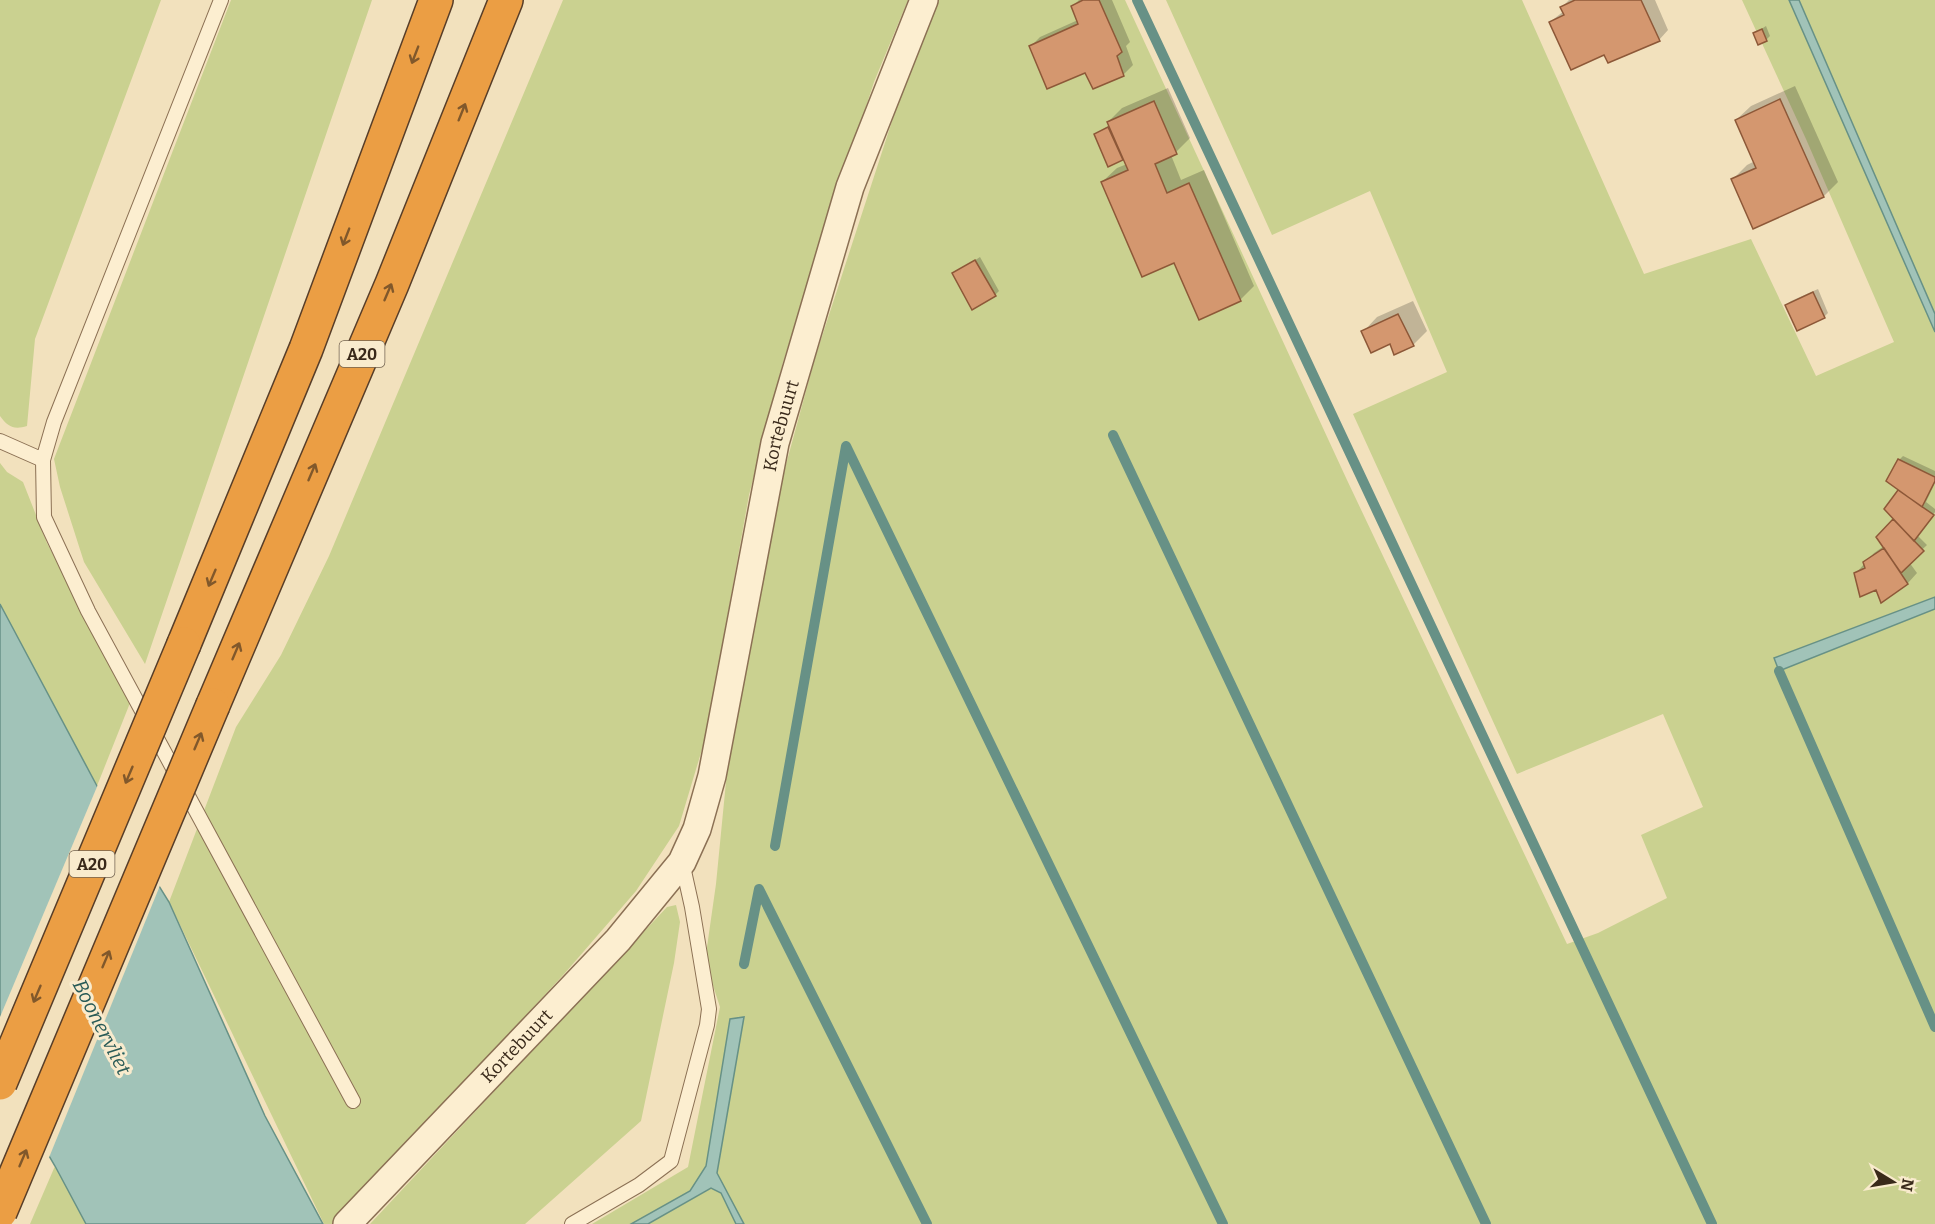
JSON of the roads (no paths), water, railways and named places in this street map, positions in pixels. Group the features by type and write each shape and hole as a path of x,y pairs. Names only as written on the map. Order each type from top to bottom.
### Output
{"highway":[{"name":"A20","path":"0,1083 306,349 436,0"},
{"name":"A20","path":"0,1212 392,284 506,0"}],"street":[{"name":"Kortebuurt","path":"347,1224 618,940 682,862 697,829 712,776 775,443 850,187 924,0"}],"lane":[{"path":"221,0 54,422 43,460 44,517 88,611 353,1101"},
{"path":"0,441 43,460"},
{"path":"572,1224 639,1185 671,1161 707,1025 709,1009 682,862"}],"water":[{"path":"1789,0 1799,0 1935,314 1935,332"},
{"path":"1935,597 1935,609 1779,671 1774,658"},
{"name":"Boonervliet","path":"0,604 97,786 169,902 265,1116 323,1224 86,1224 0,1072"},
{"path":"744,1017 717,1173 744,1224 736,1224 721,1193 711,1188 648,1224 631,1224 690,1191 706,1166 730,1019"}],"waterway":[{"path":"1137,0 1712,1224"},
{"path":"1113,435 1486,1224"},
{"path":"775,846 846,446 1223,1224"},
{"path":"1779,671 1935,1027"},
{"path":"759,889 927,1224"},
{"path":"744,964 759,889"}]}
